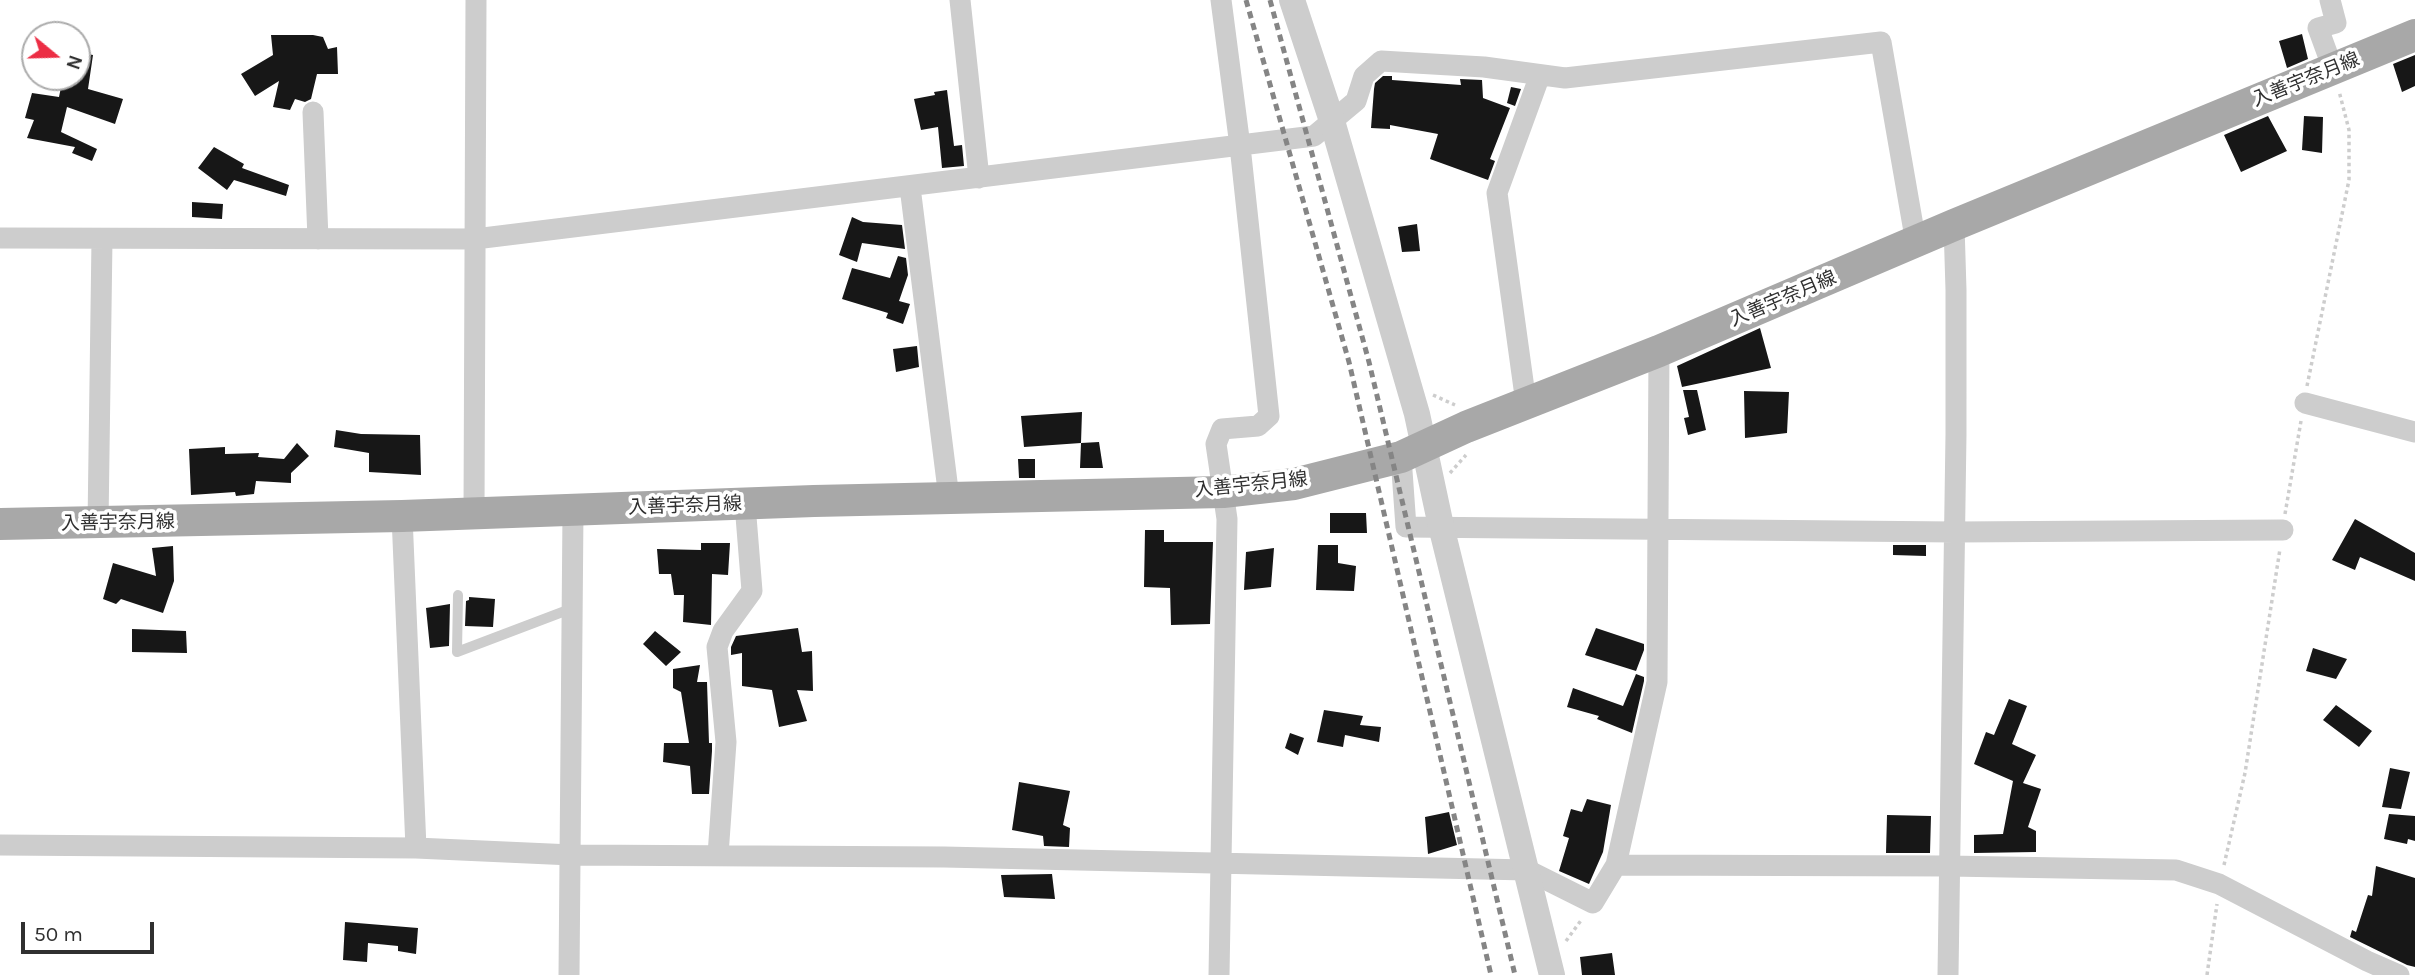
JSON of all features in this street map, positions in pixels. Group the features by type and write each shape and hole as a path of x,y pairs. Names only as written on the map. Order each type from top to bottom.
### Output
{"main road":[{"name":"入善宇奈月線","path":"0,524 99,524 1223,492 1294,484 1413,451 2415,35"}],"street":[{"path":"474,514 476,0"},
{"path":"960,0 979,178"},
{"path":"1219,975 1227,519 1216,444 1222,429 1258,426 1269,416 1240,146 1221,0"},
{"path":"1293,0 1332,121 1413,451 1441,526 1552,975"},
{"path":"2330,0 2336,23 2318,28 2333,69"},
{"path":"0,238 475,239 1314,136 1356,101 1364,76 1381,61 1484,67 1565,78 1881,42 1916,243"},
{"path":"1527,403 1497,193 1541,75"},
{"path":"313,112 318,239"},
{"path":"910,187 949,498"},
{"path":"1948,975 1955,532 1954,225"},
{"path":"99,524 102,239"},
{"path":"0,845 416,848 572,855 718,855 1527,870 1593,903 1616,865 1657,682 1659,351"},
{"path":"2305,403 2415,432"},
{"path":"1413,451 1406,527 1955,532 2283,530"},
{"path":"718,855 726,742 718,647 723,631 752,591 745,504"},
{"path":"569,975 573,511"},
{"path":"402,516 416,848"},
{"path":"1616,865 2176,870 2219,884 2399,975"}],"lane":[{"path":"458,595 457,652 572,608"}],"building":[{"path":"2302,34 2308,59 2287,68 2279,41"},
{"path":"271,35 323,37 328,49 337,47 338,74 317,74 311,99 305,102 295,99 290,110 273,107 279,81 255,96 241,74 273,55"},
{"path":"2415,55 2415,86 2402,92 2393,64"},
{"path":"1383,76 1392,76 1392,80 1461,85 1460,79 1482,80 1483,98 1510,108 1490,159 1495,161 1488,180 1430,159 1438,134 1390,125 1390,129 1371,128 1375,83"},
{"path":"1511,87 1521,89 1515,106 1507,103"},
{"path":"91,90 123,99 115,124 67,107 61,132 97,149 92,161 72,153 75,147 27,138 34,120 25,118 32,93 59,97 60,91"},
{"path":"947,90 954,146 962,145 964,166 942,168 938,127 921,130 914,99"},
{"path":"2268,116 2287,151 2241,172 2224,135"},
{"path":"2304,116 2323,117 2322,153 2302,150"},
{"path":"214,147 244,164 242,168 289,185 286,196 234,180 227,190 198,168"},
{"path":"192,202 223,204 222,219 192,217"},
{"path":"852,217 863,222 902,225 905,249 862,243 857,262 839,255"},
{"path":"1417,224 1420,251 1402,252 1398,227"},
{"path":"898,256 906,258 908,275 899,301 910,304 903,324 886,318 888,313 842,299 852,268 890,278"},
{"path":"1760,328 1771,368 1682,387 1677,366"},
{"path":"917,346 919,367 896,372 893,349"},
{"path":"1683,390 1697,390 1706,430 1688,435 1684,418 1689,417"},
{"path":"1744,391 1789,392 1787,433 1745,438"},
{"path":"1082,412 1081,443 1024,447 1021,416"},
{"path":"336,430 361,434 420,435 421,475 369,472 369,453 334,447"},
{"path":"1099,442 1103,468 1080,468 1081,443"},
{"path":"297,443 309,456 291,473 291,483 256,481 254,494 236,496 235,492 191,495 189,449 225,447 225,454 259,453 258,457 284,459"},
{"path":"1018,459 1035,459 1035,478 1019,478"},
{"path":"1330,513 1366,513 1367,533 1330,533"},
{"path":"2355,519 2415,553 2415,581 2360,557 2355,570 2332,560"},
{"path":"1145,530 1164,530 1164,542 1213,542 1210,624 1171,625 1170,588 1144,587"},
{"path":"701,543 730,543 728,575 712,574 711,625 683,622 684,595 674,595 671,574 659,574 657,549 701,550"},
{"path":"1318,545 1338,545 1338,563 1356,566 1354,591 1316,590"},
{"path":"1893,545 1926,545 1926,556 1893,555"},
{"path":"173,546 174,581 163,613 121,599 116,604 103,599 113,563 156,576 152,548"},
{"path":"1274,548 1271,587 1244,590 1246,552"},
{"path":"469,597 495,599 493,627 465,626 466,601"},
{"path":"450,604 449,646 430,648 426,608"},
{"path":"798,628 802,652 812,651 813,691 797,690 807,721 779,727 772,690 742,686 742,653 731,655 731,647 736,636"},
{"path":"1596,628 1644,644 1636,671 1585,655"},
{"path":"132,629 186,631 187,653 132,652"},
{"path":"655,631 681,652 666,666 643,644"},
{"path":"2313,648 2347,659 2336,679 2306,671"},
{"path":"700,665 697,682 707,682 709,743 712,743 709,794 692,794 690,766 663,762 664,743 689,743 681,692 673,688 673,669"},
{"path":"1636,674 1644,677 1644,681 1632,733 1597,719 1599,716 1567,707 1573,688 1623,706"},
{"path":"2009,699 2027,706 2012,744 2036,755 2023,783 2041,789 2028,827 2036,831 2036,852 1974,853 1974,835 2003,834 2013,781 1974,764 1986,732 1994,735"},
{"path":"2336,705 2372,731 2359,747 2323,720"},
{"path":"1324,710 1363,716 1360,725 1381,727 1379,742 1345,735 1343,747 1317,742"},
{"path":"1290,733 1304,738 1298,755 1285,748"},
{"path":"2390,768 2410,772 2401,809 2382,807"},
{"path":"1019,782 1070,791 1063,825 1070,828 1069,847 1044,846 1043,836 1012,830"},
{"path":"1587,799 1611,805 1603,852 1589,884 1559,871 1569,838 1563,836 1571,809 1582,812"},
{"path":"1449,812 1457,845 1428,854 1425,817"},
{"path":"2389,814 2415,816 2415,841 2408,839 2407,844 2384,839"},
{"path":"1887,815 1931,816 1930,853 1886,853"},
{"path":"2376,866 2415,878 2415,967 2350,937 2352,930 2356,932 2368,895 2372,896"},
{"path":"1052,874 1055,899 1004,897 1001,875"},
{"path":"345,922 418,928 416,954 398,951 398,946 368,943 367,962 343,960"},
{"path":"1612,953 1615,975 1582,975 1580,957"}],"railway":[{"path":"1246,0 1349,362 1491,975"},
{"path":"1270,0 1369,362 1515,975"}]}
